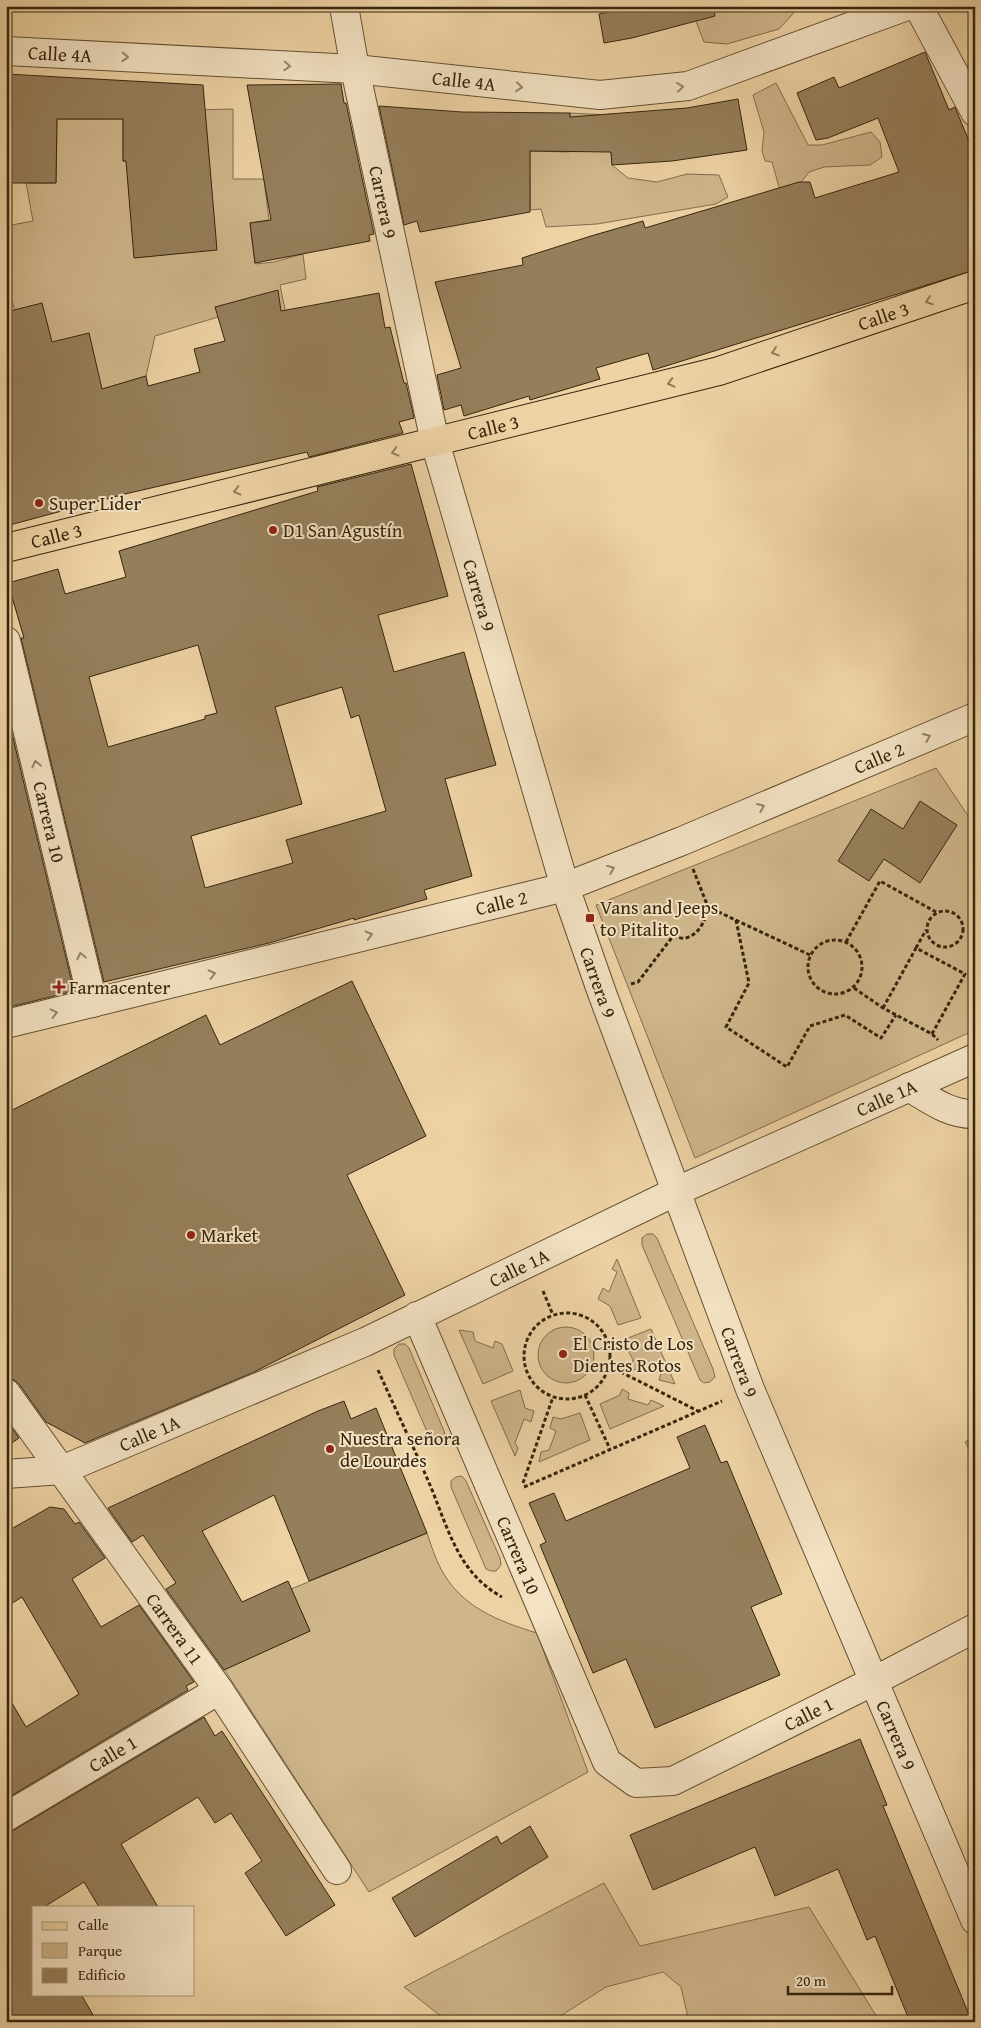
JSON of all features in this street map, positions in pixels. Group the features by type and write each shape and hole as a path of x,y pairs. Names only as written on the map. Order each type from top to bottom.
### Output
{"main road":[{"name":"Calle 3","path":"6,548 719,371 975,285"}],"street":[{"name":"Carrera 9","path":"344,6 355,69 435,442 565,887 602,993 750,1389 975,1920"},
{"name":"Calle 4A","path":"6,51 355,69 600,95 688,86 907,6"},
{"path":"918,6 975,112"},
{"name":"Carrera 10","path":"6,641 93,1003"},
{"name":"Calle 2","path":"6,1024 565,887 682,841 975,717"},
{"name":"Calle 1A","path":"6,1474 62,1470 365,1342 677,1191 965,1063"},
{"path":"909,1087 945,1108 975,1114"},
{"name":"Carrera 10","path":"417,1316 607,1762 636,1783"},
{"name":"Carrera 11","path":"6,1393 219,1690 337,1870"},
{"name":"Calle 1","path":"636,1783 673,1781 874,1681 975,1628"},
{"name":"Calle 1","path":"6,1817 219,1690"}],"path":[{"path":"602,993 638,982 673,936 686,938 697,931 706,919 708,907 682,841"},
{"path":"846,942 880,882 936,912 947,910 957,914 963,923 963,934 958,943 948,948 937,946 929,940 926,930"},
{"path":"708,907 810,955"},
{"path":"882,1008 936,912"},
{"path":"736,920 749,983 726,1027 787,1067 810,1026 845,1016 880,1038 896,1015"},
{"path":"828,941 846,942 852,945 860,954 863,966 861,978 854,988 843,994 830,995 819,990 810,980 807,968 810,955 818,946 828,941"},
{"path":"916,948 965,974 932,1034"},
{"path":"854,988 882,1008 932,1034 965,1063"},
{"path":"573,1312 587,1317 598,1325 607,1337 610,1351 609,1366 603,1380 592,1391 578,1398 563,1400 548,1395 535,1386 527,1373 523,1358 526,1342 533,1329 544,1319 558,1313 573,1312"},
{"path":"365,1342 430,1486 447,1533 466,1566 489,1590 514,1604 544,1613"},
{"path":"609,1366 699,1411"},
{"path":"553,1397 522,1488 750,1389"},
{"path":"585,1395 610,1449"}],"green space":[{"path":"690,6 800,6 779,29 727,44 704,42"},
{"path":"776,83 808,145 822,145 871,132 880,142 882,157 870,165 824,167 809,172 791,195 781,194 772,162 765,161 762,151 764,132 753,95"},
{"path":"233,109 233,179 264,179 269,220 250,223 255,264 274,262 303,254 306,279 280,285 288,324 218,317 155,336 146,376 94,392 24,349 6,275 6,226 33,221 26,183 56,183 57,119 123,119 123,161 172,162 195,110"},
{"path":"570,113 609,115 612,165 628,178 657,182 687,174 719,175 728,197 716,204 597,224 546,227 541,209 530,210 530,151 569,152"},
{"path":"936,768 975,826 975,1030 695,1158 596,905"},
{"path":"647,1234 653,1234 657,1238 713,1369 715,1377 710,1382 704,1383 700,1380 642,1245 642,1238"},
{"path":"617,1259 641,1318 618,1325 610,1306 598,1299 603,1288 609,1292 617,1272 612,1269"},
{"path":"560,1327 572,1327 582,1331 590,1339 594,1355 590,1371 582,1379 572,1383 560,1383 550,1379 542,1371 538,1361 538,1349 542,1339 550,1331"},
{"path":"651,1329 675,1384 659,1380 661,1373 641,1366 638,1371 630,1368 633,1360 623,1340"},
{"path":"459,1330 473,1332 475,1341 493,1348 495,1341 502,1344 513,1371 483,1384"},
{"path":"399,1344 405,1344 409,1348 444,1431 446,1438 441,1443 436,1444 431,1441 394,1355 394,1349"},
{"path":"622,1389 629,1393 628,1399 648,1405 651,1400 664,1406 610,1429 600,1404 620,1395"},
{"path":"520,1390 525,1408 534,1411 531,1422 524,1419 515,1443 518,1448 515,1456 491,1401"},
{"path":"580,1413 590,1440 539,1462 541,1452 549,1450 556,1431 550,1428 553,1417 561,1419"},
{"path":"975,1437 975,1459 965,1442"},
{"path":"462,1476 466,1481 500,1558 501,1565 496,1571 486,1569 451,1487 451,1481 456,1477"},
{"path":"427,1533 441,1569 449,1582 470,1603 508,1623 537,1633 588,1772 369,1892 224,1669 310,1631 291,1589"},
{"path":"604,1883 640,1946 809,1907 880,2022 689,2022 681,1987 663,1972 606,1987 551,2022 448,2022 404,1987"}],"building":[{"path":"638,6 713,6 715,16 632,38 604,43 599,14"},
{"path":"925,52 949,110 955,107 975,156 975,270 653,370 648,353 596,368 600,379 530,400 529,396 464,416 461,405 444,410 437,375 461,368 435,282 523,265 522,258 591,236 643,221 645,228 799,182 810,182 815,198 899,172 878,118 828,138 816,140 797,93 834,77 839,88"},
{"path":"6,74 203,85 217,250 134,258 126,161 123,161 123,119 57,119 56,183 6,183"},
{"path":"341,84 374,234 369,235 370,241 255,263 250,223 271,220 247,85"},
{"path":"738,99 747,150 672,161 612,165 611,152 530,151 530,212 420,232 417,221 404,225 379,106 462,112 570,113 570,117 687,108"},
{"path":"278,290 281,311 379,293 385,328 390,327 414,418 399,422 403,433 309,457 307,452 125,494 6,526 6,312 42,303 52,342 89,333 102,389 146,376 148,386 200,372 194,349 225,341 215,307"},
{"path":"411,464 448,596 378,615 394,672 464,652 496,765 445,779 472,876 424,890 427,899 269,943 104,982 21,638 24,638 8,583 58,569 65,594 126,577 119,551 318,491 317,487","holes":["198,645 217,713 205,716 205,719 108,747 89,677","342,687 351,718 359,715 386,811 286,840 293,863 205,888 191,836 302,804 275,707"]},
{"path":"6,709 74,991 6,1008"},
{"path":"920,801 957,825 920,883 884,859 869,881 838,861 871,809 903,829"},
{"name":"Market","path":"352,981 426,1136 347,1175 405,1295 252,1373 85,1443 46,1422 19,1384 13,1379 6,1378 6,1113 206,1015 220,1045"},
{"path":"344,1401 351,1419 376,1408 427,1533 309,1581 274,1495 202,1531 242,1602 288,1581 310,1631 224,1670 166,1589 176,1583 143,1535 132,1542 108,1508 318,1411"},
{"path":"6,1420 19,1438 6,1447"},
{"path":"705,1425 721,1463 727,1461 782,1594 751,1607 780,1675 655,1728 626,1659 593,1673 540,1545 546,1542 529,1503 554,1493 566,1521 690,1468 677,1437"},
{"path":"50,1507 64,1509 75,1524 79,1522 105,1558 72,1579 101,1627 139,1605 194,1682 186,1686 188,1690 6,1799 6,1693 26,1727 79,1694 22,1597 6,1607 6,1532"},
{"path":"204,1717 215,1736 222,1731 335,1905 286,1936 245,1873 262,1861 231,1813 215,1823 198,1797 121,1844 157,1906 98,1906 84,1882 46,1906 32,1906 32,1996 82,1996 97,2022 6,2022 6,1833"},
{"path":"860,1739 887,1805 883,1806 972,2022 910,2022 875,1936 867,1940 838,1869 775,1896 755,1847 653,1890 630,1835"},
{"path":"530,1826 548,1857 415,1937 392,1898 497,1836 501,1844"}],"place":[{"name":"Super Lider","path":"39,503"},
{"name":"D1 San Agustín","path":"273,530"},
{"name":"Vans and Jeeps to Pitalito","path":"590,918"},
{"name":"Farmacenter","path":"59,987"},
{"name":"Market","path":"191,1235"},
{"name":"El Cristo de Los Dientes Rotos","path":"563,1354"},
{"name":"Nuestra señora de Lourdes","path":"330,1449"}]}
